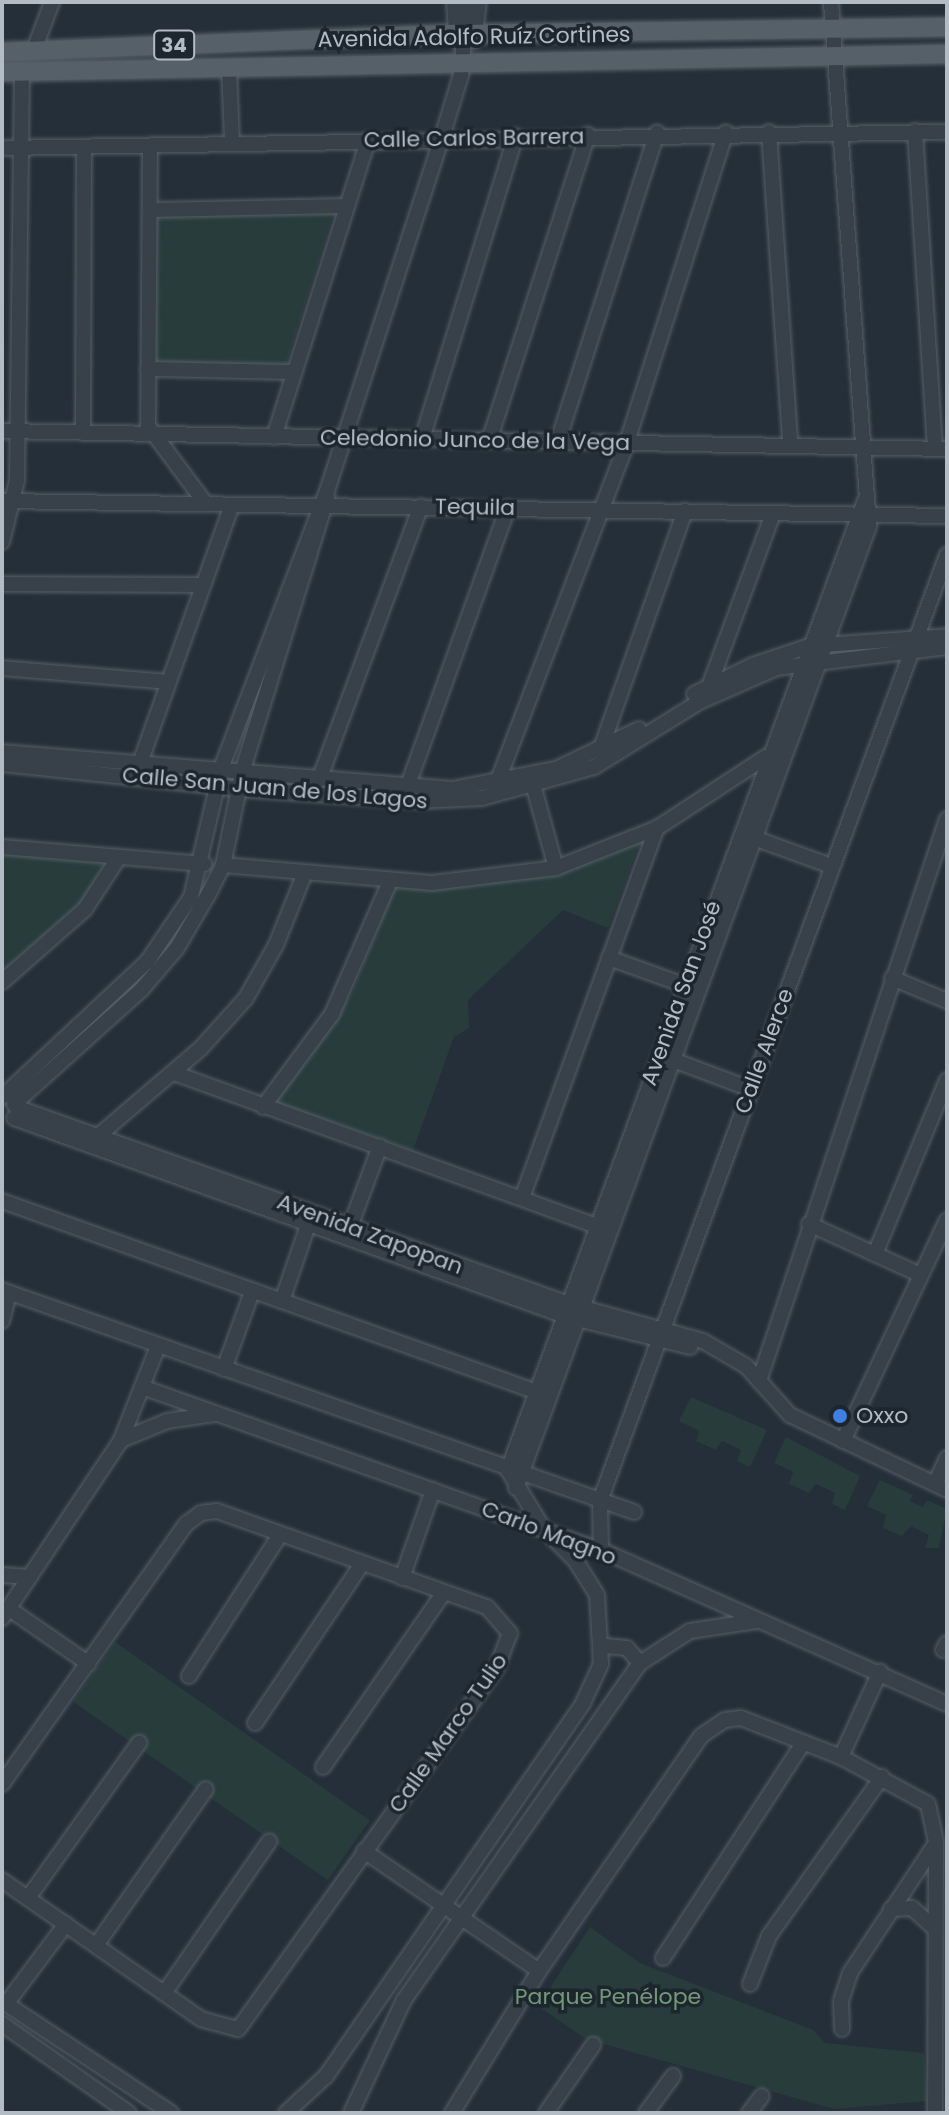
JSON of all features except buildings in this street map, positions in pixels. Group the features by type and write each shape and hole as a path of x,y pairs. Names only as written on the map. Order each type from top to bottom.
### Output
{"main road":[{"name":"Avenida Adolfo Ruíz Cortines","path":"2,52 466,34 947,27"},
{"name":"Avenida Adolfo Ruíz Cortines","path":"2,72 838,52 947,54"}],"street":[{"path":"34,50 52,2"},
{"path":"454,2 466,34"},
{"path":"8,1108 159,969 223,865 243,769 324,501 442,137 463,61 467,2"},
{"path":"466,34 479,2"},
{"name":"Avenida San José","path":"515,1477 537,1392 573,1312 596,1226 684,985 754,838 830,643 863,515 865,500 838,52 831,2"},
{"path":"229,67 232,142"},
{"path":"2,542 18,431 22,72"},
{"path":"915,131 941,448"},
{"path":"497,783 627,442 726,132"},
{"path":"769,132 790,444"},
{"name":"Calle Carlos Barrera","path":"2,148 657,133 947,132"},
{"path":"558,441 657,133"},
{"path":"489,441 588,135"},
{"path":"422,439 516,136"},
{"path":"274,437 368,140"},
{"path":"150,146 150,435 206,504"},
{"path":"83,433 84,148"},
{"path":"150,210 347,206"},
{"path":"148,369 294,372"},
{"name":"Celedonio Junco de la Vega","path":"2,431 941,448"},
{"name":"Tequila","path":"8,501 232,505 324,501 421,506 947,516"},
{"path":"8,1108 147,962 181,916 204,864 222,766 324,501"},
{"path":"140,763 232,505"},
{"path":"319,780 421,506"},
{"path":"407,788 508,508"},
{"path":"600,751 685,511"},
{"path":"710,684 773,514"},
{"name":"Avenida San José","path":"515,1477 573,1312 673,1060 766,757 863,515"},
{"name":"Calle Alerce","path":"601,1550 600,1501 947,555"},
{"path":"2,584 203,585"},
{"name":"Calle San Juan de los Lagos","path":"2,764 238,789 450,801 534,788 594,767 720,691 777,668 822,665 853,654 947,636"},
{"name":"Calle San Juan de los Lagos","path":"2,752 222,766 319,780 407,788 497,783 600,751 710,684 809,646 830,643 947,647"},
{"path":"2,668 168,682"},
{"path":"223,865 390,881 469,882 556,868 657,828 766,757"},
{"path":"534,788 556,868"},
{"path":"759,1381 947,819"},
{"path":"522,1198 657,828"},
{"path":"754,838 831,866"},
{"path":"2,847 204,864"},
{"path":"2,982 85,909 119,857"},
{"path":"98,1136 174,1073 246,998 276,945 304,875"},
{"path":"263,1107 332,1014 390,881"},
{"path":"609,958 684,985"},
{"path":"892,978 947,1001"},
{"path":"673,1060 750,1089"},
{"path":"174,1073 596,1226"},
{"path":"875,1254 947,1080"},
{"name":"Avenida Zapopan","path":"8,1108 98,1136 573,1312"},
{"name":"Avenida Zapopan","path":"8,1108 308,1225 573,1312 726,1353 759,1381 790,1415 941,1487"},
{"path":"350,1227 380,1146"},
{"path":"2,1201 537,1392"},
{"path":"843,1441 921,1275 943,1241 947,1220"},
{"path":"809,1224 921,1275"},
{"path":"282,1301 308,1225"},
{"path":"2,1321 6,1291 515,1477 634,1512"},
{"path":"224,1369 252,1292"},
{"path":"2,1784 89,1664 5,1613 121,1440 158,1346"},
{"name":"Carlo Magno","path":"142,1387 601,1550 947,1704"},
{"path":"121,1440 186,1416 223,1414"},
{"path":"941,1487 947,1458"},
{"path":"293,2112 326,2076 583,1703 605,1646 597,1595 576,1561 543,1528 515,1477"},
{"path":"402,1578 433,1490"},
{"name":"Calle Marco Tulio","path":"89,1664 193,1517 217,1511 500,1615 509,1644 252,2015 231,2031 211,2025 165,1992"},
{"path":"189,1676 280,1535"},
{"path":"255,1723 361,1565"},
{"path":"2,1575 30,1577"},
{"path":"323,1767 443,1594"},
{"path":"351,2113 387,2028 458,1917 640,1663 690,1631 759,1621"},
{"path":"605,1646 627,1648 640,1663"},
{"path":"841,1757 880,1672"},
{"path":"452,2113 539,1971 701,1736 725,1720 754,1721 841,1757 928,1804 936,1843 933,1927 941,2064 935,2113"},
{"path":"28,1898 139,1743"},
{"path":"663,1958 803,1743"},
{"path":"750,1984 769,1936 882,1777"},
{"path":"97,1944 206,1789"},
{"path":"2,1880 165,1992 269,1842"},
{"path":"842,2029 844,1986 936,1843"},
{"path":"364,1851 539,1971"},
{"path":"891,1909 912,1908 933,1927"},
{"path":"66,1924 4,2002 171,2113"},
{"path":"2,2024 129,2113"},
{"path":"546,2113 593,2045"},
{"path":"646,2113 673,2076"},
{"path":"749,2113 762,2096"}],"green space":[{"path":"334,212 286,365 155,363 157,217"},
{"path":"640,842 608,928 563,910 468,1000 469,1028 454,1037 413,1150 274,1102 352,994 394,886 562,873"},
{"path":"2,852 106,861 83,900 2,972"},
{"path":"691,1397 767,1430 750,1467 737,1461 741,1450 722,1441 716,1450 696,1441 699,1431 679,1421"},
{"path":"786,1437 860,1476 845,1510 832,1504 835,1493 816,1484 809,1493 789,1484 793,1472 774,1463"},
{"path":"880,1480 913,1495 910,1501 923,1507 927,1500 947,1509 939,1548 925,1548 929,1535 911,1526 902,1536 883,1528 886,1515 867,1506"},
{"path":"115,1642 370,1820 328,1880 73,1702"},
{"name":"Parque Penélope","path":"590,1927 640,1963 813,2030 825,2043 924,2053 927,2101 834,2109 586,2039 538,2006"}],"place":[{"name":"Oxxo","path":"840,1416"}]}
